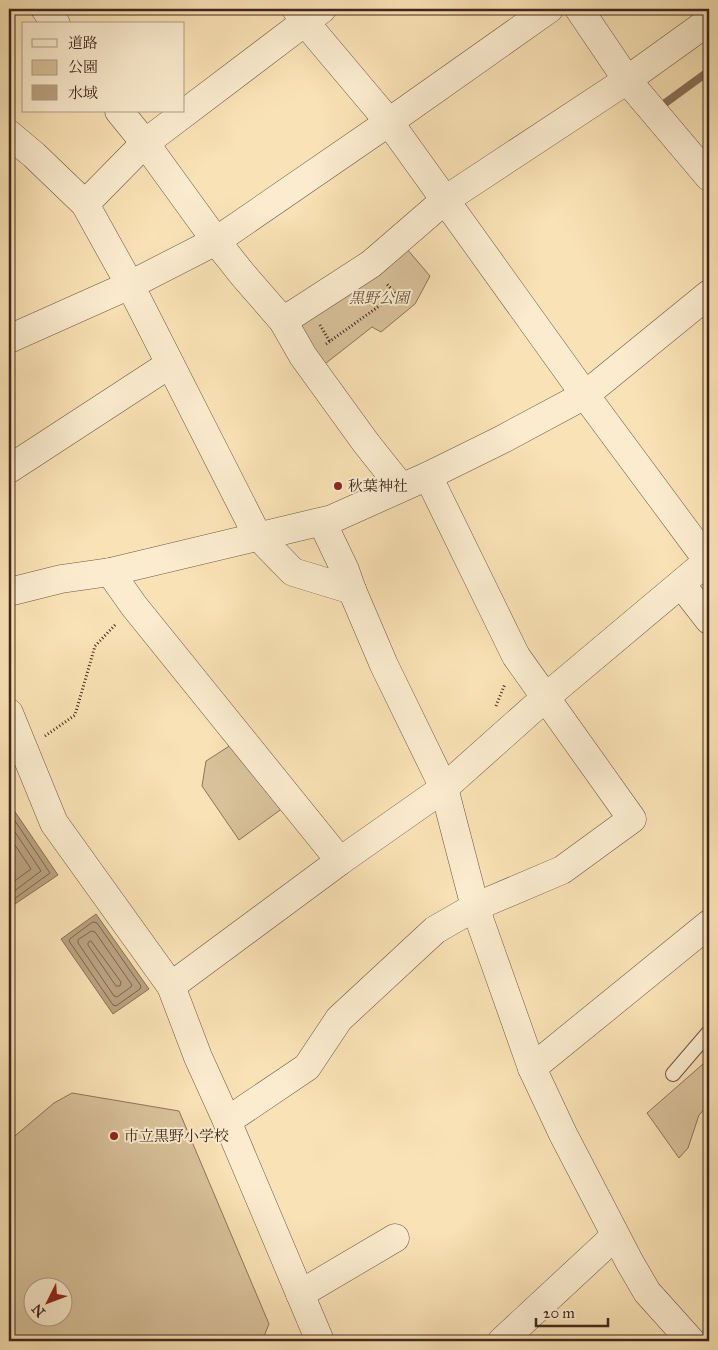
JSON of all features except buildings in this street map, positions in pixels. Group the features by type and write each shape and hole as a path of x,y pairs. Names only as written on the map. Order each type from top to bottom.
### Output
{"street":[{"path":"45,9 55,22"},
{"path":"9,339 130,285 216,241 549,9"},
{"path":"579,9 627,80 709,177"},
{"path":"171,986 340,861 444,788 546,697 709,560 585,395 389,122 307,13 185,111"},
{"path":"283,320 371,264 445,200 627,80 709,21"},
{"path":"120,112 145,143 216,241 283,320 303,356 401,488"},
{"path":"85,204 145,143 184,112"},
{"path":"9,134 85,204 130,285 257,536 293,572 352,590"},
{"path":"9,592 61,579 110,572 322,522 428,476 585,395 709,294"},
{"path":"9,469 170,364"},
{"path":"227,1121 307,1067 339,1019 435,930 475,907 562,870 632,818 516,656 428,476"},
{"path":"322,522 346,570 352,590 384,665 444,788 475,907 532,1068 562,1134 615,1236 647,1292 691,1341"},
{"path":"110,572 134,606 340,861"},
{"path":"680,584 709,620"},
{"path":"9,713 54,823 171,986 198,1057 320,1341"},
{"path":"532,1068 709,924"},
{"path":"502,1341 615,1236"},
{"path":"300,1294 395,1238"}],"lane":[{"path":"673,1074 709,1032"}],"path":[{"path":"303,356 330,342 396,294 371,264"},
{"path":"23,750 75,715 94,646 134,606"}],"green space":[{"name":"黒野公園","path":"407,249 430,276 415,304 381,332 372,327 321,367 292,323"},
{"path":"231,745 283,808 239,840 202,786 206,761"},
{"path":"703,1064 709,1070 709,1104 699,1115 688,1148 679,1158 647,1113"},
{"path":"72,1093 179,1111 269,1324 262,1341 9,1341 9,1141 54,1103"}],"water":[{"path":"9,803 58,875 12,906 9,901"},
{"path":"96,914 149,989 113,1014 61,939"}],"waterway":[{"path":"657,109 709,71"}],"place":[{"name":"秋葉神社","path":"338,486"},
{"name":"市立黒野小学校","path":"114,1136"}]}
